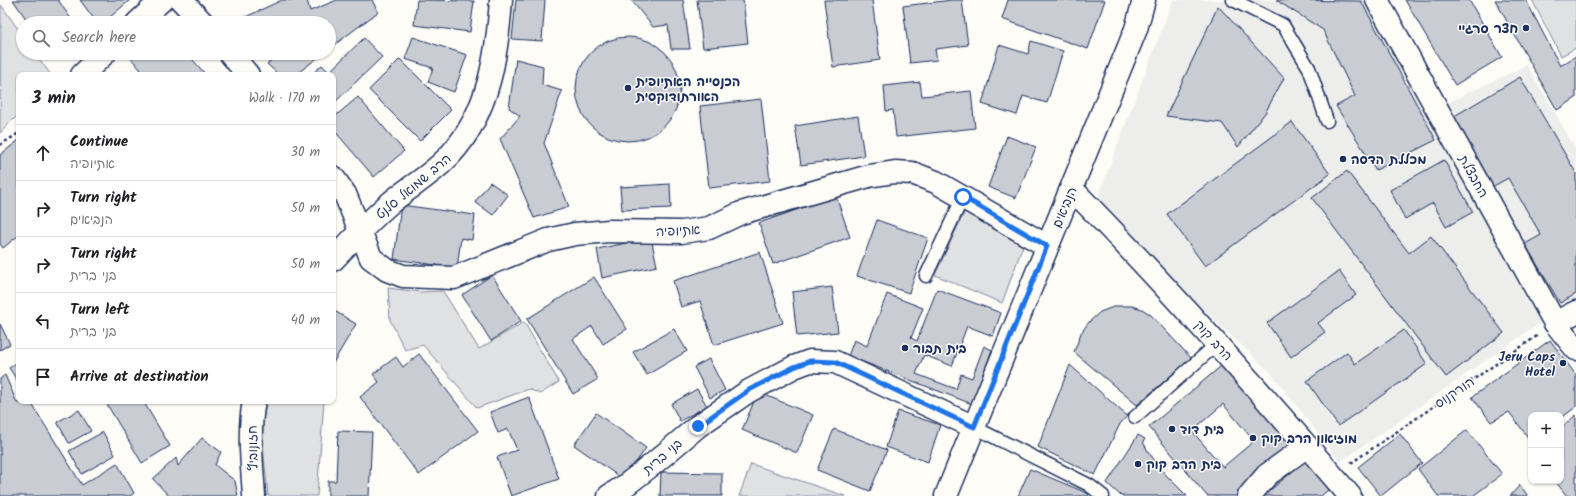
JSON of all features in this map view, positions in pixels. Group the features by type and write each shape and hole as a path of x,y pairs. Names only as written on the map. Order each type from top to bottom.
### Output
{"street":[{"path":"145,16 162,0"},
{"path":"181,0 196,16"},
{"name":"הרב שמואל סלנט","path":"360,232 389,204 428,176 445,160 468,131 478,114 488,85 496,53 501,0"},
{"name":"הנביאים","path":"946,496 1136,28 1144,0"},
{"name":"הנביאים","path":"1136,28 1154,0"},
{"name":"החבצלת","path":"1377,0 1555,323 1576,349"},
{"path":"85,72 98,60"},
{"path":"236,60 246,72"},
{"name":"אתיופיה","path":"336,182 345,194 371,258 386,270 403,276 454,278 548,240 575,234 609,231 682,232 709,228 741,213 869,176 895,172 912,173 936,182 1047,246"},
{"name":"הרב קוק","path":"1072,188 1139,257 1218,343 1350,496"},
{"path":"336,257 360,232"},
{"path":"1555,323 1576,312"},
{"name":"בני ברית","path":"609,496 653,464 698,426 749,390 794,367 810,361 835,362 974,427"},
{"name":"חזונוביץ","path":"254,404 251,442 254,496"},
{"path":"1249,496 1267,475 1307,446"}],"lane":[{"path":"1233,0 1283,25 1309,68 1328,121"},
{"path":"926,276 963,197"},
{"path":"1135,417 1218,343"},
{"path":"974,427 1089,485 1103,496"}],"path":[{"path":"0,145 16,135"},
{"name":"הורקנוס","path":"1332,475 1555,323"}],"shaded area":[{"name":"מכללת הדסה","path":"1173,0 1370,0 1430,111 1527,65 1576,149 1576,303 1531,329 1340,462 1272,374 1094,207"},
{"path":"1532,0 1576,0 1576,48 1561,56"},
{"path":"1,5 16,26 16,60 40,60 49,72 16,72 16,117 0,133"},
{"path":"965,211 1023,246 1002,303 935,275"},
{"path":"388,288 420,292 443,291 479,349 524,322 559,382 540,394 529,389 477,408 423,345 405,350 390,320"},
{"path":"266,404 324,404 317,496 268,496 264,461 264,411"},
{"path":"751,464 845,496 739,496"}],"building":[{"path":"13,0 58,0 69,16 24,16"},
{"path":"80,0 130,0 111,16 92,16"},
{"path":"282,0 307,0 310,11 337,0 372,0 378,12 336,44 336,16 248,16"},
{"path":"417,0 474,1 470,32 414,25"},
{"path":"516,0 545,0 542,41 512,39"},
{"path":"631,0 683,0 690,49 671,49 668,25 653,27"},
{"path":"697,0 743,0 748,43 703,48"},
{"path":"824,0 872,0 880,60 833,67"},
{"path":"962,0 968,45 935,49 937,60 910,63 903,6"},
{"path":"1008,0 1105,0 1088,49 1002,19"},
{"path":"1276,0 1361,1 1436,140 1376,170 1336,106 1355,96 1323,30"},
{"path":"1405,0 1469,0 1502,57 1455,85"},
{"name":"חצר סרגיי","path":"1495,0 1526,0 1560,66 1576,56 1576,98 1557,110"},
{"path":"1218,6 1284,78 1265,113 1238,147 1222,123 1166,116"},
{"path":"413,37 467,55 454,92 428,82 433,68 405,59"},
{"name":"הכנסייה האתיופית האורתודוקסית","path":"628,37 648,41 665,52 676,69 680,89 676,109 665,126 648,137 628,141 608,137 591,126 580,109 576,89 580,69 591,52 608,41"},
{"path":"364,38 382,57 336,101 336,72 329,72"},
{"path":"1031,41 1063,51 1047,103 1023,96 1017,115 982,104 999,45 1028,54"},
{"path":"400,59 451,110 420,141 369,90"},
{"path":"516,59 543,66 542,85 562,91 544,143 569,207 534,218 500,139 520,116 509,108"},
{"path":"132,60 193,60 203,72 138,72 141,70"},
{"path":"272,60 315,60 299,72 276,72 267,64"},
{"path":"322,65 329,72 314,72"},
{"path":"1520,77 1576,173 1576,294 1560,303 1525,244 1541,235 1508,178 1492,187 1451,118"},
{"path":"920,82 922,96 971,91 975,128 896,137 893,110 886,111 884,86"},
{"path":"358,97 404,151 374,177 336,133 336,115"},
{"path":"761,99 770,181 709,188 700,106"},
{"path":"858,116 864,156 801,165 795,126"},
{"path":"1292,122 1330,174 1205,266 1167,214"},
{"path":"1007,136 1036,147 1016,198 988,187"},
{"path":"16,142 16,237 3,248 0,244 0,155"},
{"path":"1444,160 1473,212 1446,227 1433,203 1405,219 1390,190"},
{"path":"1347,171 1409,253 1431,236 1504,333 1446,377 1312,198"},
{"path":"490,182 508,195 493,215 475,202"},
{"path":"670,184 671,208 622,210 620,187"},
{"path":"836,196 850,237 773,264 759,223"},
{"path":"401,205 475,215 472,240 461,238 457,268 394,259"},
{"path":"877,220 928,238 909,293 857,276"},
{"path":"651,238 657,266 602,278 597,249"},
{"path":"760,252 783,323 714,345 700,301 681,307 673,281"},
{"path":"1339,271 1356,295 1318,323 1325,332 1291,357 1267,323"},
{"path":"492,275 521,321 491,341 462,295"},
{"path":"594,277 627,329 603,344 592,326 573,339 598,379 573,394 527,319"},
{"path":"832,287 838,332 797,336 792,292"},
{"name":"בית תבור","path":"937,289 1001,313 993,336 967,326 952,366 924,355 916,374 956,389 961,374 972,378 984,346 992,350 972,404 848,356 854,340 867,346 887,294 923,308 911,338 917,341"},
{"path":"1116,306 1132,306 1142,309 1151,315 1191,358 1137,405 1074,352 1081,333 1089,322 1100,312"},
{"path":"336,312 356,324 336,358"},
{"path":"0,324 10,344 0,350"},
{"path":"674,329 687,351 647,375 633,352"},
{"path":"1404,330 1427,364 1338,426 1307,381 1347,352 1355,364"},
{"path":"1550,340 1576,375 1576,407 1564,416 1564,412 1528,412 1528,437 1509,412 1491,422 1472,397"},
{"path":"419,354 478,431 419,475 360,397 379,382 373,374 396,357 403,367"},
{"path":"709,359 725,390 710,398 694,367"},
{"name":"בית דוד","path":"1227,361 1297,445 1237,496 1207,496 1149,427","holes":["1223,404 1254,441 1223,467 1192,431"]},
{"path":"16,363 16,378 9,368"},
{"path":"1070,365 1127,416 1120,424 1095,475 1038,447"},
{"path":"5,375 16,404 32,404 82,485 117,463 134,493 130,496 0,496 0,379"},
{"path":"697,389 707,406 680,421 671,404"},
{"path":"758,392 813,415 797,453 742,430"},
{"path":"529,397 559,479 511,496 497,457 517,450 508,429 498,433 490,412"},
{"path":"107,404 145,404 170,446 142,463"},
{"path":"79,410 91,431 69,443 57,422"},
{"path":"898,411 940,425 928,462 886,447"},
{"path":"596,413 646,448 624,480 574,445"},
{"path":"1576,415 1576,496 1567,496 1557,484 1564,484 1564,425"},
{"path":"834,429 887,450 870,491 817,470"},
{"path":"1467,430 1502,474 1473,496 1438,496 1418,469"},
{"path":"338,431 372,432 369,496 328,496 328,481 336,481"},
{"path":"103,432 115,455 82,474 69,451"},
{"path":"1400,434 1422,463 1381,496 1358,467"},
{"name":"בית הרב קוק","path":"1138,435 1145,439 1143,442 1149,453 1165,474 1187,496 1121,496 1107,483"},
{"path":"202,438 221,452 215,465 235,481 238,496 169,496 153,479 176,458 178,466"},
{"path":"1310,457 1334,485 1321,496 1263,496"},
{"path":"1030,469 1089,494 1088,496 1018,496"},
{"path":"661,472 722,473 722,496 660,496"},
{"path":"1520,485 1528,496 1510,496"}],"place":[{"name":"חצר סרגיי","path":"1526,28"},
{"name":"הכנסייה האתיופית האורתודוקסית","path":"628,88"},
{"name":"מכללת הדסה","path":"1343,159"},
{"name":"בית תבור","path":"905,348"},
{"name":"Jeru Caps Hotel","path":"1563,363"},
{"name":"בית דוד","path":"1172,429"},
{"name":"מוזיאון הרב קוק","path":"1253,438"},
{"name":"בית הרב קוק","path":"1138,464"}],"route":[{"path":"698,426 749,390 794,367 810,361 821,360 835,362 974,427 1047,246 963,197"}]}
